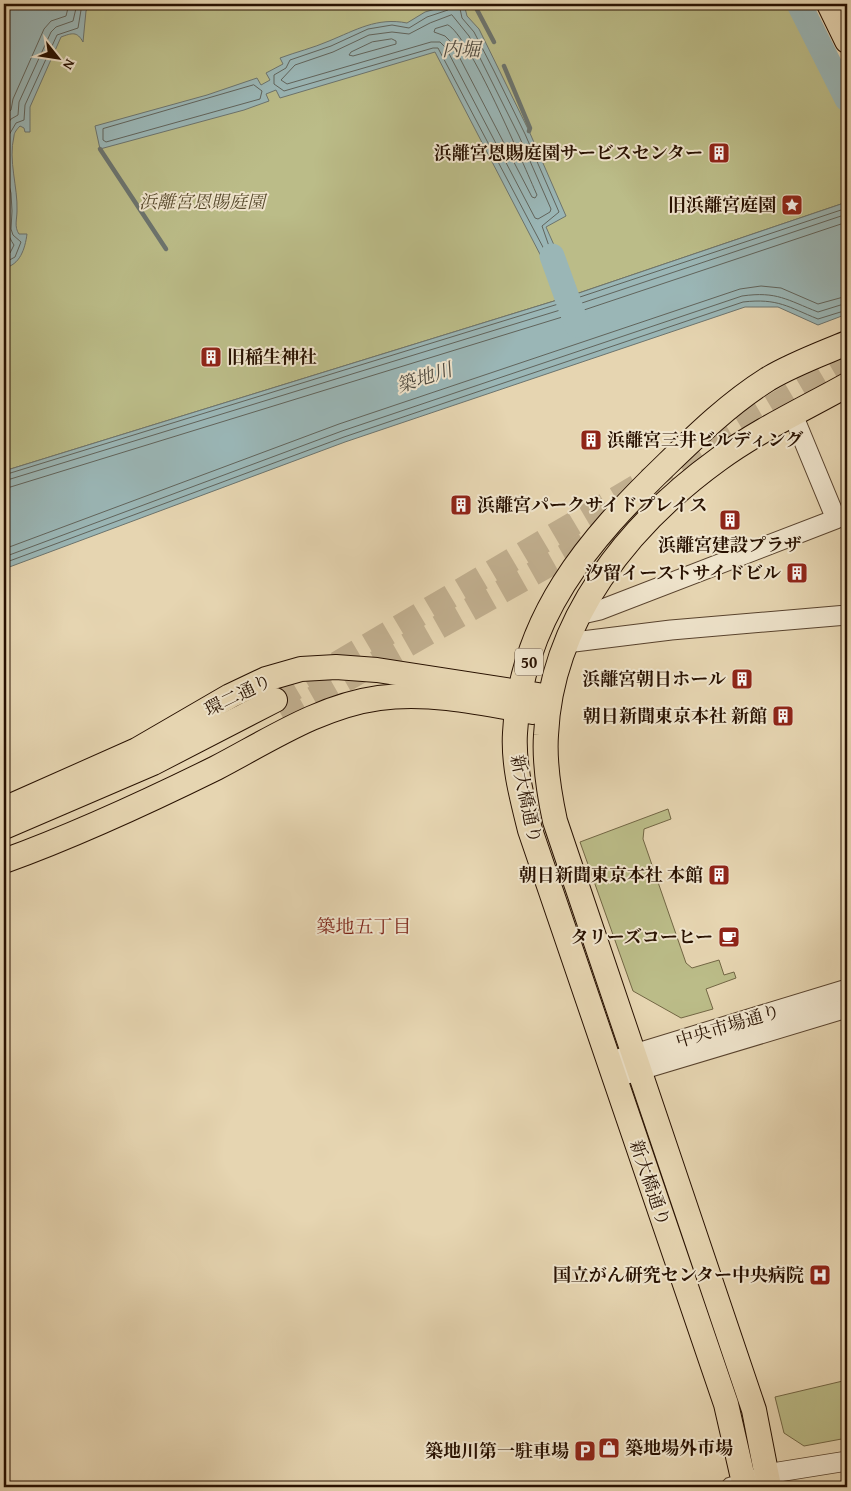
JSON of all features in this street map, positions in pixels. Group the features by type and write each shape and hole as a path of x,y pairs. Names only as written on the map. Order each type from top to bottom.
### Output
{"main road":[{"path":"829,4 847,41"},
{"name":"新大橋通り","path":"740,1486 726,1404 530,830 516,760 515,733 519,701 532,650 558,592 575,564 620,508 714,418 742,397 770,378 847,343"},
{"name":"新大橋通り","path":"768,1481 754,1410 555,822 546,759 549,706 566,643 578,615 616,556 666,503 695,477 721,458 793,414 847,386"},
{"name":"環二通り","path":"4,809 137,750 230,696 266,679 301,669 336,667 362,669 549,706"},
{"name":"環二通り","path":"4,861 144,803 301,724 345,705 379,698 418,696 519,701"},
{"name":"環二通り","path":"4,827 279,708 150,785 4,845"}],"street":[{"path":"578,615 600,610 836,519 793,414"},
{"path":"566,643 671,630 847,614"},
{"name":"中央市場通り","path":"611,1070 847,989"},
{"name":"中央市場通り","path":"636,1062 847,1008"},
{"path":"740,1486 768,1481 847,1461"}],"green space":[{"name":"浜離宮恩賜庭園","path":"4,4 796,4 847,106 847,202 567,297 4,471"},
{"path":"668,809 671,819 644,829 643,839 686,963 692,968 719,960 724,975 734,972 736,978 706,989 713,1009 681,1018 633,991 580,842"},
{"path":"847,1380 847,1438 804,1446 784,1433 775,1397"}],"water":[{"path":"4,4 90,4 86,11 83,42 79,36 74,34 61,37 30,107 30,132 25,132 24,128 20,126 15,134 12,155 17,202 16,226 19,234 27,234 21,256 14,264 4,268"},
{"name":"内堀","path":"453,4 464,4 467,16 479,29 529,131 566,216 546,227 558,254 543,260 435,52 280,98 276,90 266,94 269,101 244,110 100,149 95,126 207,95 257,78 261,85 270,80 266,73 283,64 280,58 376,23 407,23 425,12"},
{"name":"築地川","path":"847,202 847,314 818,325 778,307 745,307 345,442 4,569 4,471 567,297"}],"waterway":[{"path":"474,4 494,42"},
{"path":"799,4 847,99"},
{"path":"504,66 530,128 529,131"},
{"path":"100,149 166,249"},
{"path":"552,256 577,325"}],"tunnel":[{"path":"275,700 847,362"},
{"path":"282,716 665,499"}],"place":[{"name":"浜離宮恩賜庭園サービスセンター","path":"719,153"},
{"name":"旧浜離宮庭園","path":"792,205"},
{"name":"旧稲生神社","path":"211,357"},
{"name":"浜離宮三井ビルディング","path":"591,440"},
{"name":"浜離宮パークサイドプレイス","path":"461,505"},
{"name":"浜離宮建設プラザ","path":"730,520"},
{"name":"汐留イーストサイドビル","path":"797,573"},
{"name":"浜離宮朝日ホール","path":"742,679"},
{"name":"朝日新聞東京本社 新館","path":"783,716"},
{"name":"朝日新聞東京本社 本館","path":"719,875"},
{"name":"タリーズコーヒー","path":"729,937"},
{"name":"国立がん研究センター中央病院","path":"820,1275"},
{"name":"築地場外市場","path":"609,1448"},
{"name":"築地川第一駐車場","path":"585,1451"}],"district":[{"name":"築地五丁目","path":"364,926"}]}
